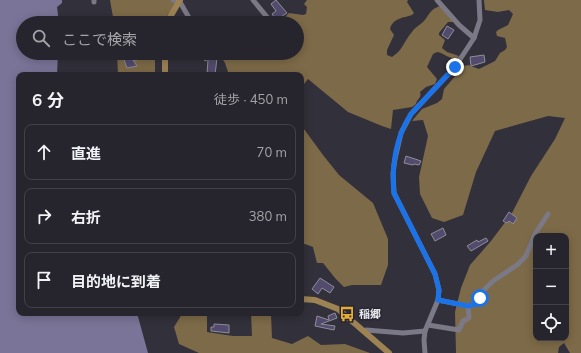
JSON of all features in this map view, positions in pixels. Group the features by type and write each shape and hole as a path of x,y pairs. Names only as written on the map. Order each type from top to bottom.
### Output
{"main road":[{"path":"170,16 178,1"},
{"path":"165,60 165,72"},
{"path":"304,299 315,300 338,309 389,353"}],"street":[{"path":"253,0 266,16"},
{"path":"437,0 459,25 474,38"},
{"path":"425,353 425,331 438,300 439,290 435,274 394,193 393,173 401,134 411,114 455,67 474,38 480,20 479,0"},
{"path":"178,1 188,16"},
{"path":"438,300 468,306 476,304 484,290 493,281 517,265 526,256 535,234 548,214"},
{"path":"428,325 459,330 463,321 469,318 468,306"},
{"path":"363,331 403,333 425,331"}],"shaded area":[{"path":"0,0 62,0 62,3 57,7 58,16 16,16 16,60 58,60 57,72 16,72 16,316 138,316 148,353 0,353"},
{"path":"110,0 179,0 167,16 113,16"},
{"path":"307,0 408,0 407,2 414,13 396,21 391,25 390,29 394,35 387,50 387,55 392,57 401,48 409,35 432,11 440,6 454,22 448,22 439,33 439,35 445,40 442,48 447,52 459,56 457,59 437,52 433,54 427,67 437,79 435,84 426,87 420,92 420,97 416,104 412,107 393,110 391,129 348,112 308,79 304,84 304,72 228,72 223,60 304,60 304,16 286,16 289,13 306,14 307,7 304,4"},
{"path":"484,0 581,0 581,353 570,353 564,343 559,347 558,353 456,353 455,312 461,288 470,265 491,241 512,213 531,176 555,139 565,118 548,116 495,131 476,172 463,215 444,222 432,218 420,194 419,177 428,136 423,120 412,121 422,109 437,103 442,99 444,89 464,66 468,65 479,69 495,61 500,53 505,50 507,47 505,38 497,36 496,32 508,25 513,14 509,10 498,12 485,10"},
{"path":"117,60 155,60 155,72 118,72"},
{"path":"304,129 339,175 373,203 388,239 388,265 381,285 352,285 344,287 323,263 317,263 313,247 305,244"},
{"path":"181,316 207,316 207,332 233,336 252,336 251,316 271,316 272,338 292,344 308,336 321,345 345,344 370,353 199,353 179,344 174,327"}],"building":[{"path":"276,0 287,13 282,16 273,16 272,14 276,11 271,4"},
{"path":"447,26 454,30 448,39 442,35"},
{"path":"484,55 485,62 471,66 470,57"},
{"path":"124,60 133,60 137,66 127,68"},
{"path":"208,60 217,60 215,72 207,72"},
{"path":"406,156 421,161 419,165 404,163"},
{"path":"509,212 517,218 513,224 509,221 507,223 503,221"},
{"path":"443,228 446,235 435,241 431,234"},
{"path":"486,238 488,241 471,251 467,246 477,240 478,242"},
{"path":"320,278 334,287 330,293 322,288 318,294 312,289"},
{"path":"335,313 337,318 321,324 335,326 334,330 315,326 317,316 329,320 328,316"},
{"path":"214,324 229,325 229,333 211,331 211,327 214,327"}],"place":[{"name":"稲郷","path":"347,314"}],"route":[{"path":"455,67 411,114 406,122 397,146 393,184 394,193 435,274 439,290 438,300 472,306 476,304 480,298"}]}
